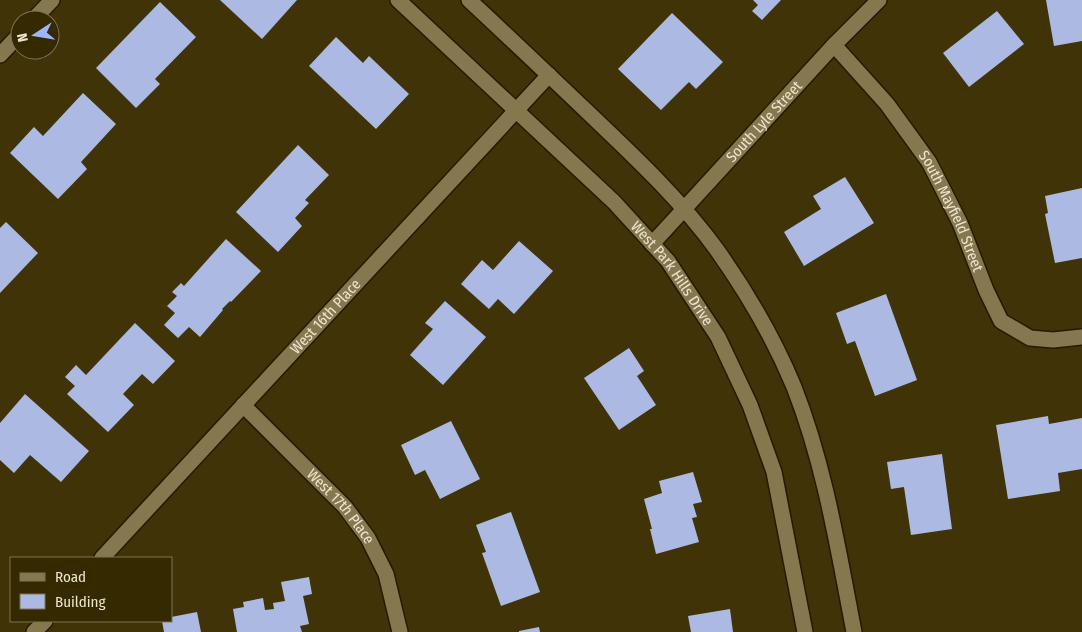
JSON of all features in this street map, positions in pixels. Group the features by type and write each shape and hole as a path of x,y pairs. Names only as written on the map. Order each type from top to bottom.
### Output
{"street":[{"path":"42,10 52,0"},
{"name":"West Park Hills Drive","path":"398,0 614,202 668,261 718,337 750,405 774,472 805,632"},
{"path":"469,0 632,155 684,209 717,250 748,298 793,386 815,446 830,505 854,632"},
{"name":"South Lyle Street","path":"652,244 834,45 879,0"},
{"path":"0,55 10,44"},
{"name":"South Mayfield Street","path":"834,45 886,104 929,162 960,223 986,290 1001,320 1030,338 1053,340 1082,338"},
{"name":"West 16th Place","path":"103,557 549,75"},
{"name":"West 17th Place","path":"243,405 346,507 368,538 386,574 400,632"},
{"path":"34,632 44,622"}],"building":[{"path":"220,0 297,0 262,39"},
{"path":"753,0 781,0 762,20 752,11 758,5"},
{"path":"1046,0 1082,0 1082,41 1054,46"},
{"path":"160,2 196,37 155,79 160,84 136,108 96,68"},
{"path":"997,11 1024,44 969,87 943,53"},
{"path":"672,13 723,62 696,89 689,82 661,110 618,69"},
{"path":"336,37 363,63 369,56 409,94 376,129 309,66"},
{"path":"83,93 116,124 81,162 87,169 58,199 10,153 34,127 43,136"},
{"path":"298,145 329,175 305,200 309,203 295,218 302,226 278,252 236,212"},
{"path":"845,177 874,223 804,266 784,232 821,209 813,196"},
{"path":"1082,188 1082,258 1055,263 1045,214 1048,213 1045,196"},
{"path":"6,222 38,253 0,293 0,228"},
{"path":"226,239 261,271 222,309 200,337 189,327 178,338 164,325 175,313 167,306 177,296 172,292 181,283 184,286"},
{"path":"519,241 553,271 514,314 498,299 489,309 461,284 482,260 493,270"},
{"path":"886,294 917,380 875,396 855,341 847,344 836,313"},
{"path":"445,301 486,337 443,385 410,355 433,329 425,323"},
{"path":"135,323 175,361 153,384 142,374 123,394 134,405 108,432 67,394 75,386 65,377 76,365 86,375"},
{"path":"629,348 644,371 637,376 656,405 619,430 584,378"},
{"path":"25,394 89,451 61,482 30,455 14,473 0,460 0,423"},
{"path":"1048,416 1049,424 1082,418 1082,469 1058,473 1060,491 1008,499 996,425"},
{"path":"451,421 480,479 440,499 425,470 415,475 401,445"},
{"path":"942,454 952,529 911,535 904,487 891,489 887,462"},
{"path":"693,472 702,502 693,504 697,517 692,518 699,542 656,554 644,499 662,493 659,481"},
{"path":"511,512 540,592 501,606 482,553 486,552 476,525"},
{"path":"309,577 312,594 303,596 309,624 300,626 302,632 237,632 233,609 244,607 243,602 263,598 265,610 274,609 273,603 285,601 281,582"},
{"path":"730,609 733,632 691,632 688,616"},
{"path":"197,612 201,632 164,632 162,622 172,622 172,617"},
{"path":"539,627 540,632 519,632 519,631"}]}
